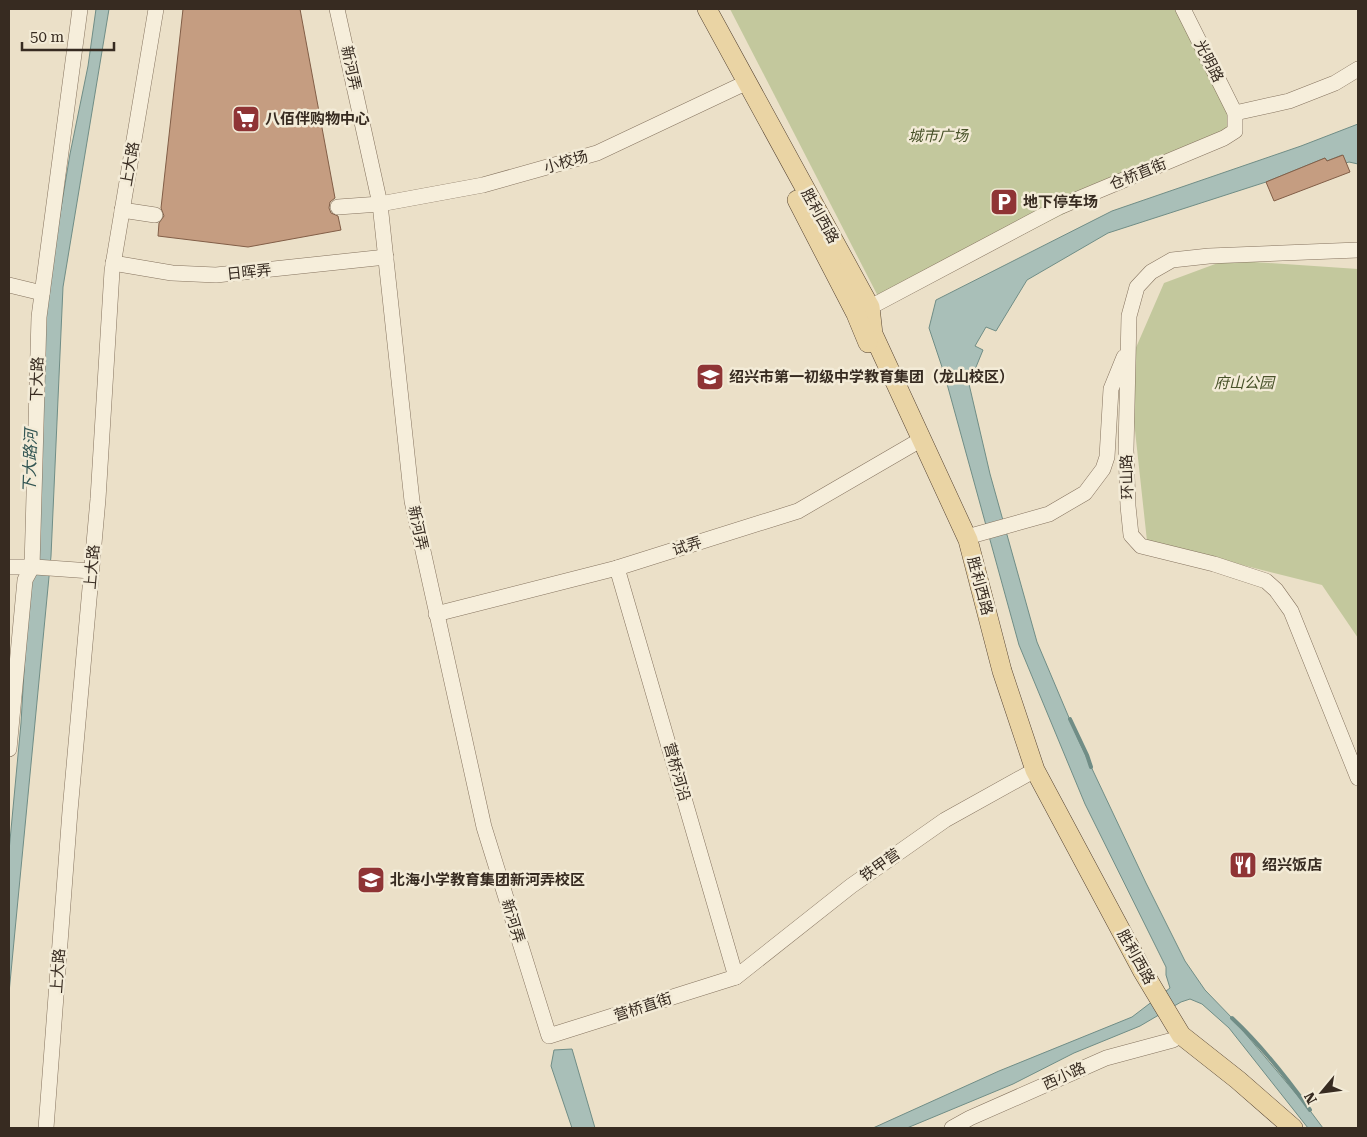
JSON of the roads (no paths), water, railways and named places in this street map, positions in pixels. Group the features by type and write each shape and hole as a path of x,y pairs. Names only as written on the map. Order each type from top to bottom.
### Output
{"main road":[{"name":"胜利西路","path":"696,9 863,311"},
{"name":"胜利西路","path":"707,9 863,311 919,442 960,542 992,675 1031,772 1152,998 1184,1052 1278,1128"},
{"name":"胜利西路","path":"919,442 975,535 1002,671 1031,772"},
{"name":"胜利西路","path":"1172,1031 1238,1080 1293,1128"}],"street":[{"name":"下大路","path":"9,749 25,580 33,567 39,317 80,9"},
{"name":"上大路","path":"46,1128 70,811 98,499 113,263 156,9"},
{"name":"新河弄","path":"338,9 380,204 412,501 484,827 549,1036"},
{"name":"光明路","path":"1182,9 1235,113"},
{"path":"1235,113 1290,101 1335,83 1358,70"},
{"name":"小校场","path":"338,207 380,204 483,185 597,153 739,86"},
{"name":"仓桥直街","path":"863,311 1059,207 1224,138 1235,131 1235,113"},
{"path":"122,210 155,215"},
{"name":"环山路","path":"1358,250 1209,256 1172,260 1151,272 1137,287 1129,316 1126,450 1131,535 1141,546 1214,564 1255,577 1266,581 1276,590 1291,611 1358,778"},
{"name":"日晖弄","path":"113,263 172,273 216,276 386,257"},
{"path":"9,285 42,293"},
{"path":"975,535 1049,514 1085,493 1095,482 1103,469 1107,457 1111,389 1128,348"},
{"name":"试弄","path":"436,614 617,568 798,511 919,442"},
{"path":"9,567 92,571"},
{"name":"营桥河沿","path":"617,568 736,977"},
{"name":"铁甲营","path":"736,977 851,886 937,825 1031,772"},
{"name":"营桥直街","path":"549,1036 736,977"},
{"name":"西小路","path":"952,1128 970,1118 1106,1058 1172,1031"}],"water":[{"path":"96,9 109,9 63,287 51,556 9,993 9,851 21,723 41,379 49,281 70,154 88,66"},
{"path":"1358,124 1358,164 1346,163 1342,155 1327,161 1325,158 1266,182 1108,233 1027,280 996,331 986,327 975,346 983,350 969,384 990,474 1037,642 1078,739 1146,883 1185,961 1205,990 1234,1020 1323,1128 1308,1128 1229,1028 1202,1004 1190,999 1181,1002 1140,1026 1074,1053 1013,1084 907,1128 873,1128 999,1071 1132,1017 1170,988 1166,967 1085,804 1019,645 944,373 929,328 936,300 1112,211 1301,146"},
{"path":"572,1049 595,1128 572,1128 551,1066 554,1050"}],"waterway":[{"path":"1070,719 1091,767"},
{"path":"1232,1018 1273,1062 1310,1110"}],"place":[{"name":"八佰伴购物中心","path":"246,119"},
{"name":"地下停车场","path":"1004,202"},
{"name":"绍兴市第一初级中学教育集团（龙山校区）","path":"710,377"},
{"name":"绍兴饭店","path":"1243,865"},
{"name":"北海小学教育集团新河弄校区","path":"371,880"}],"park label":[{"name":"城市广场","path":"938,136"},
{"name":"府山公园","path":"1244,383"}],"water label":[{"name":"下大路河","path":"30,461"}]}
